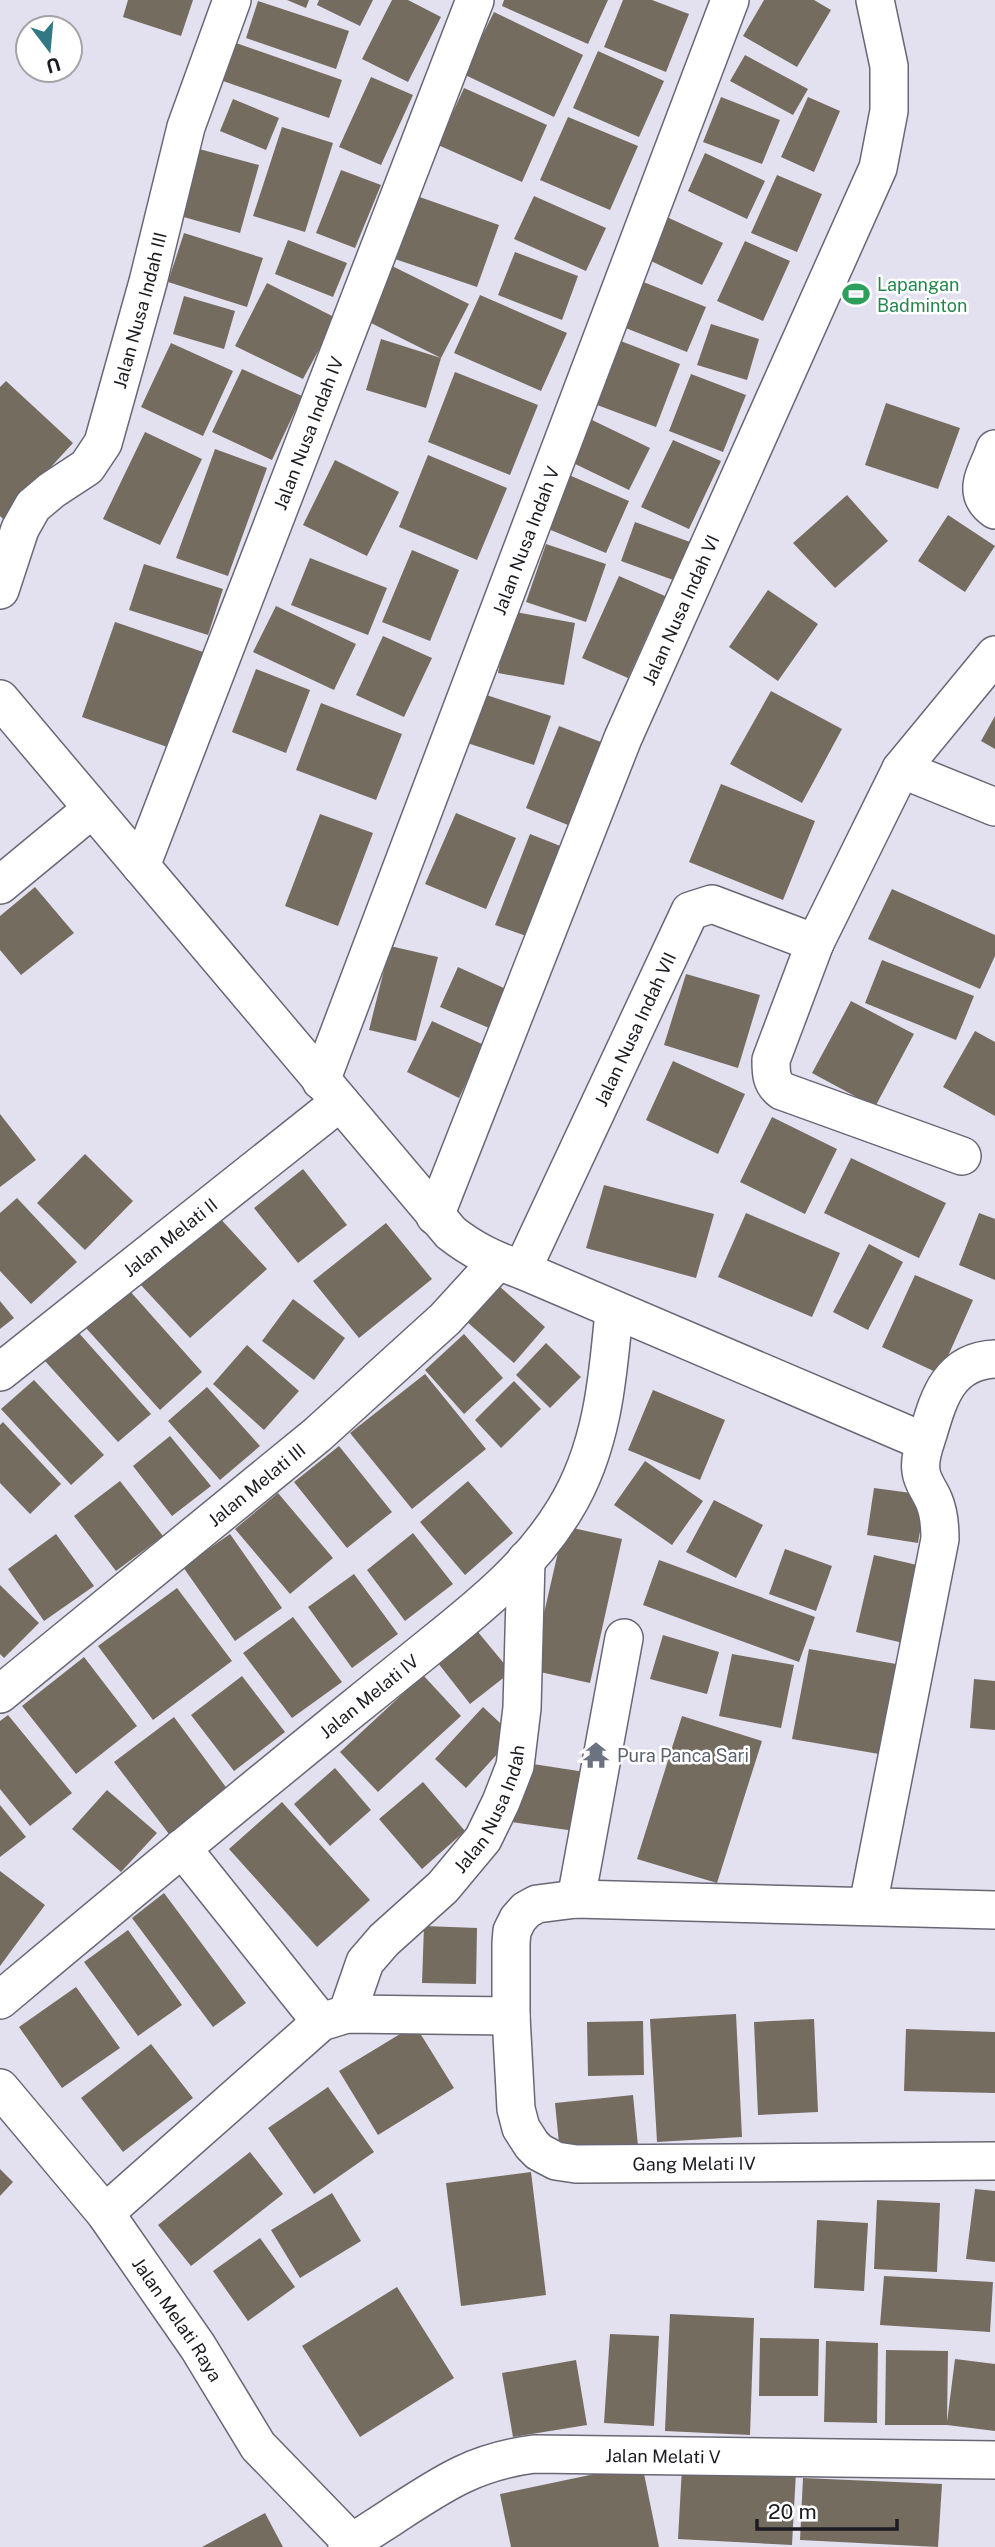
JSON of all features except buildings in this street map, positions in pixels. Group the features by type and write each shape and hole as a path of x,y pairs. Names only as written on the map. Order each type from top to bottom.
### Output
{"street":[{"name":"Jalan Nusa Indah III","path":"0,590 20,529 33,506 87,467 103,443 148,282 186,127 232,0"},
{"name":"Jalan Nusa Indah IV","path":"141,866 475,0"},
{"name":"Jalan Nusa Indah V","path":"330,1091 730,0"},
{"name":"Jalan Nusa Indah VI","path":"435,1216 623,738 878,168 889,111 889,66 875,0"},
{"path":"995,449 981,487 985,503 995,510"},
{"path":"962,1156 782,1091 776,1086 771,1060 816,943 901,769 995,655"},
{"path":"0,699 435,1216 473,1251 926,1442"},
{"path":"901,769 995,807"},
{"path":"0,885 92,809"},
{"name":"Jalan Nusa Indah VII","path":"510,1266 690,911 712,904 816,943"},
{"name":"Jalan Melati II","path":"0,1371 330,1091"},
{"name":"Jalan Melati III","path":"0,1694 317,1435 445,1319 510,1266"},
{"name":"Jalan Melati IV","path":"0,2000 182,1848 495,1594 546,1538 567,1506 597,1436 605,1399 614,1311"},
{"path":"868,1905 940,1539 937,1511 920,1468 926,1442 939,1400 953,1376 970,1365 995,1359"},
{"name":"Jalan Nusa Indah","path":"333,2018 365,1962 384,1940 443,1887 482,1839 501,1801 515,1766 522,1708 526,1560"},
{"path":"576,1899 624,1638"},
{"path":"182,1848 333,2018"},
{"name":"Gang Melati IV","path":"995,1910 576,1899 537,1904 526,1910 517,1919 511,1943 511,2016 518,2119 531,2145 556,2161 576,2164 995,2161"},
{"path":"105,2213 333,2018 511,2016"},
{"name":"Jalan Melati Raya","path":"0,2088 105,2213 198,2347 258,2446 352,2545"},
{"name":"Jalan Melati V","path":"352,2545 460,2474 484,2464 521,2456 995,2460"}],"place":[{"name":"Lapangan Badminton","path":"856,294"},
{"name":"Pura Panca Sari","path":"596,1755"}]}
